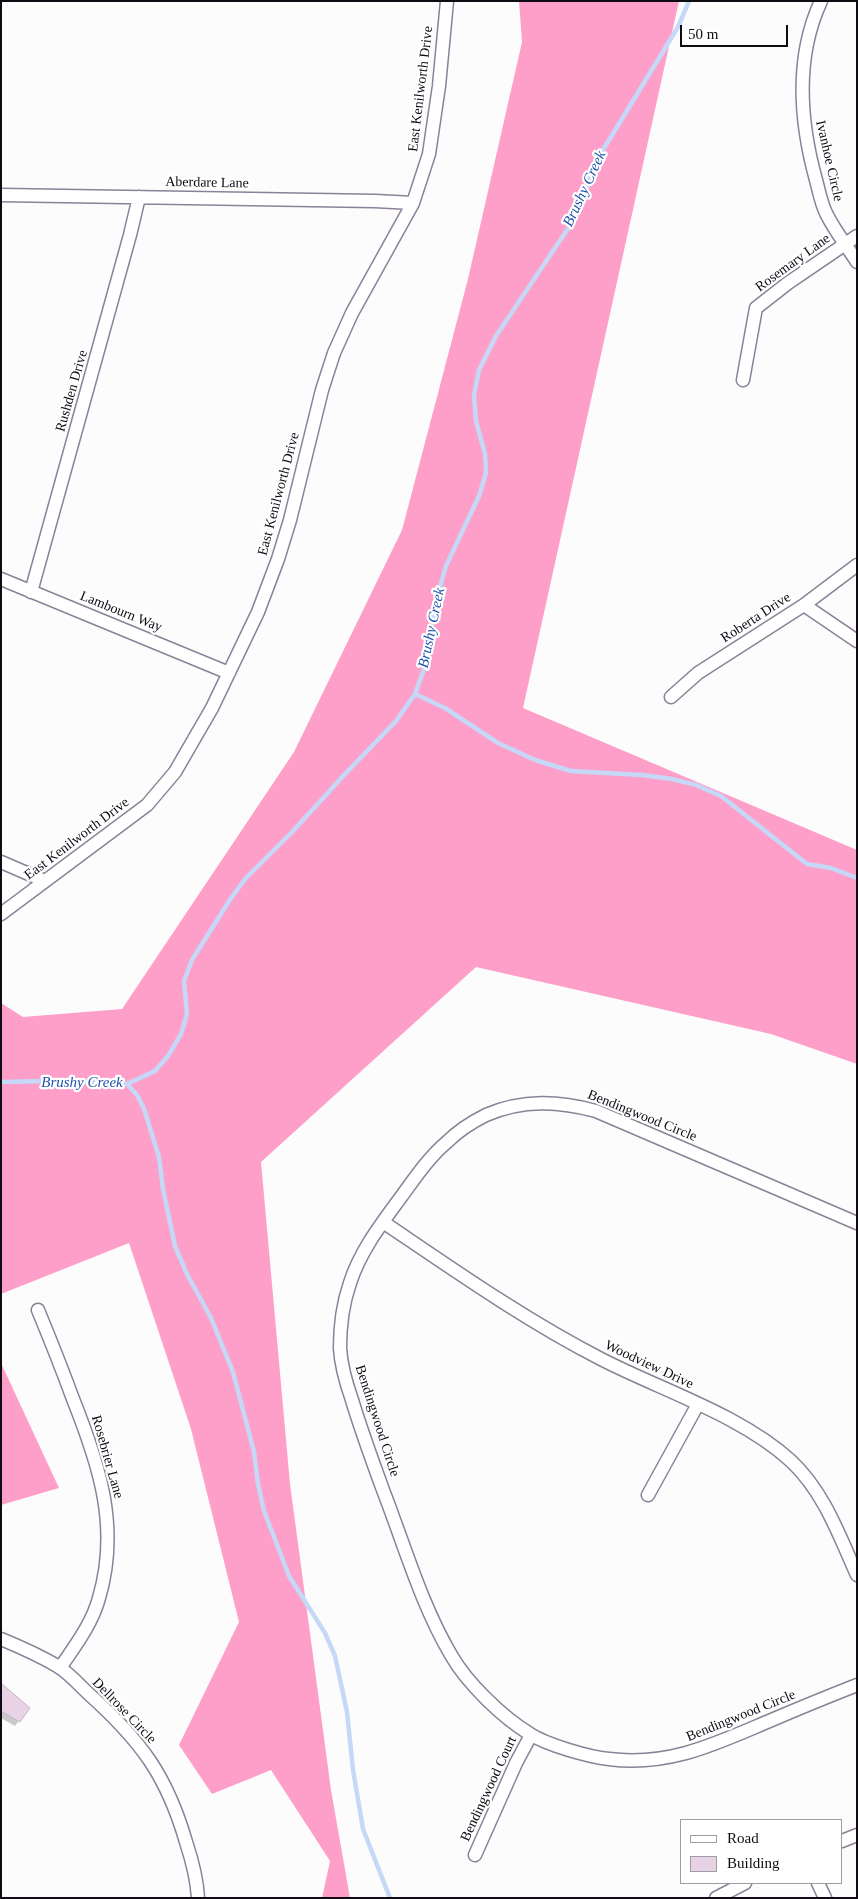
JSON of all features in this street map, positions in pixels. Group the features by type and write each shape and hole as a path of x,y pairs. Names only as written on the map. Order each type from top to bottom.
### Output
{"street":[{"name":"East Kenilworth Drive","path":"1,914 134,816 160,792 175,772 212,708 258,612 278,559 290,520 322,390 334,353 352,313 413,203 434,133 447,1"},
{"name":"Ivanhoe Circle","path":"821,1 810,29 802,84 808,146 825,212 857,262"},
{"name":"Aberdare Lane","path":"1,195 365,200 413,203"},
{"name":"Rushden Drive","path":"31,592 139,197"},
{"name":"Rosemary Lane","path":"743,380 756,308 788,283 857,236"},
{"name":"Roberta Drive","path":"671,697 698,673 804,605 857,566"},
{"name":"Lambourn Way","path":"1,580 229,673"},
{"path":"804,605 857,641"},
{"path":"1,862 45,881"},
{"name":"Bendingwood Circle","path":"857,1223 596,1111 574,1105 549,1102 529,1103 504,1108 474,1121 459,1131 435,1153 383,1222 358,1262 350,1284 341,1326 340,1348 344,1373 360,1428 430,1613 451,1655 466,1677 495,1707 531,1735 575,1752 607,1759 627,1761 662,1759 685,1755 710,1746 857,1685"},
{"name":"Woodview Drive","path":"383,1222 558,1336 603,1360 745,1428 771,1445 802,1472 812,1484 827,1509 857,1575"},
{"name":"Rosebrier Lane","path":"38,1310 90,1443 106,1506 107,1553 99,1599 92,1618 60,1668"},
{"path":"648,1495 698,1404"},
{"name":"Dellrose Circle","path":"1,1639 60,1668 124,1728 144,1750 170,1796 181,1823 198,1898"},
{"name":"Bendingwood Court","path":"474,1855 516,1763 531,1735"},
{"path":"843,1841 857,1836"},
{"path":"716,1898 743,1884"},
{"path":"818,1884 825,1898"}],"shaded area":[{"path":"519,1 679,1 523,708 857,850 857,1064 771,1034 476,967 261,1162 290,1484 331,1790 350,1898 322,1898 330,1861 271,1770 212,1794 179,1745 239,1622 191,1429 129,1243 1,1294 1,1003 23,1017 122,1009 294,752 402,530 468,279 522,42"},
{"path":"1,1363 59,1488 1,1505"}],"building":[{"path":"1,1683 30,1708 20,1722 1,1711"}],"waterway":[{"name":"Brushy Creek","path":"1,1082 47,1081 127,1084 155,1071 168,1056 181,1034 187,1014 184,981 192,960 231,898 246,878 293,831 396,721 415,694 424,669 437,597 446,566 479,496 486,473 485,454 476,421 474,395 479,370 496,336 575,218 585,195 595,163 678,27 689,1"},
{"path":"415,694 445,708 498,743 535,760 571,771 642,775 672,779 696,785 721,796 807,864 831,868 857,878"},
{"path":"127,1084 137,1095 144,1109 159,1157 163,1189 175,1246 187,1274 211,1318 233,1372 254,1452 264,1511 289,1576 325,1633 335,1656 347,1712 353,1770 363,1829 390,1898"}]}
